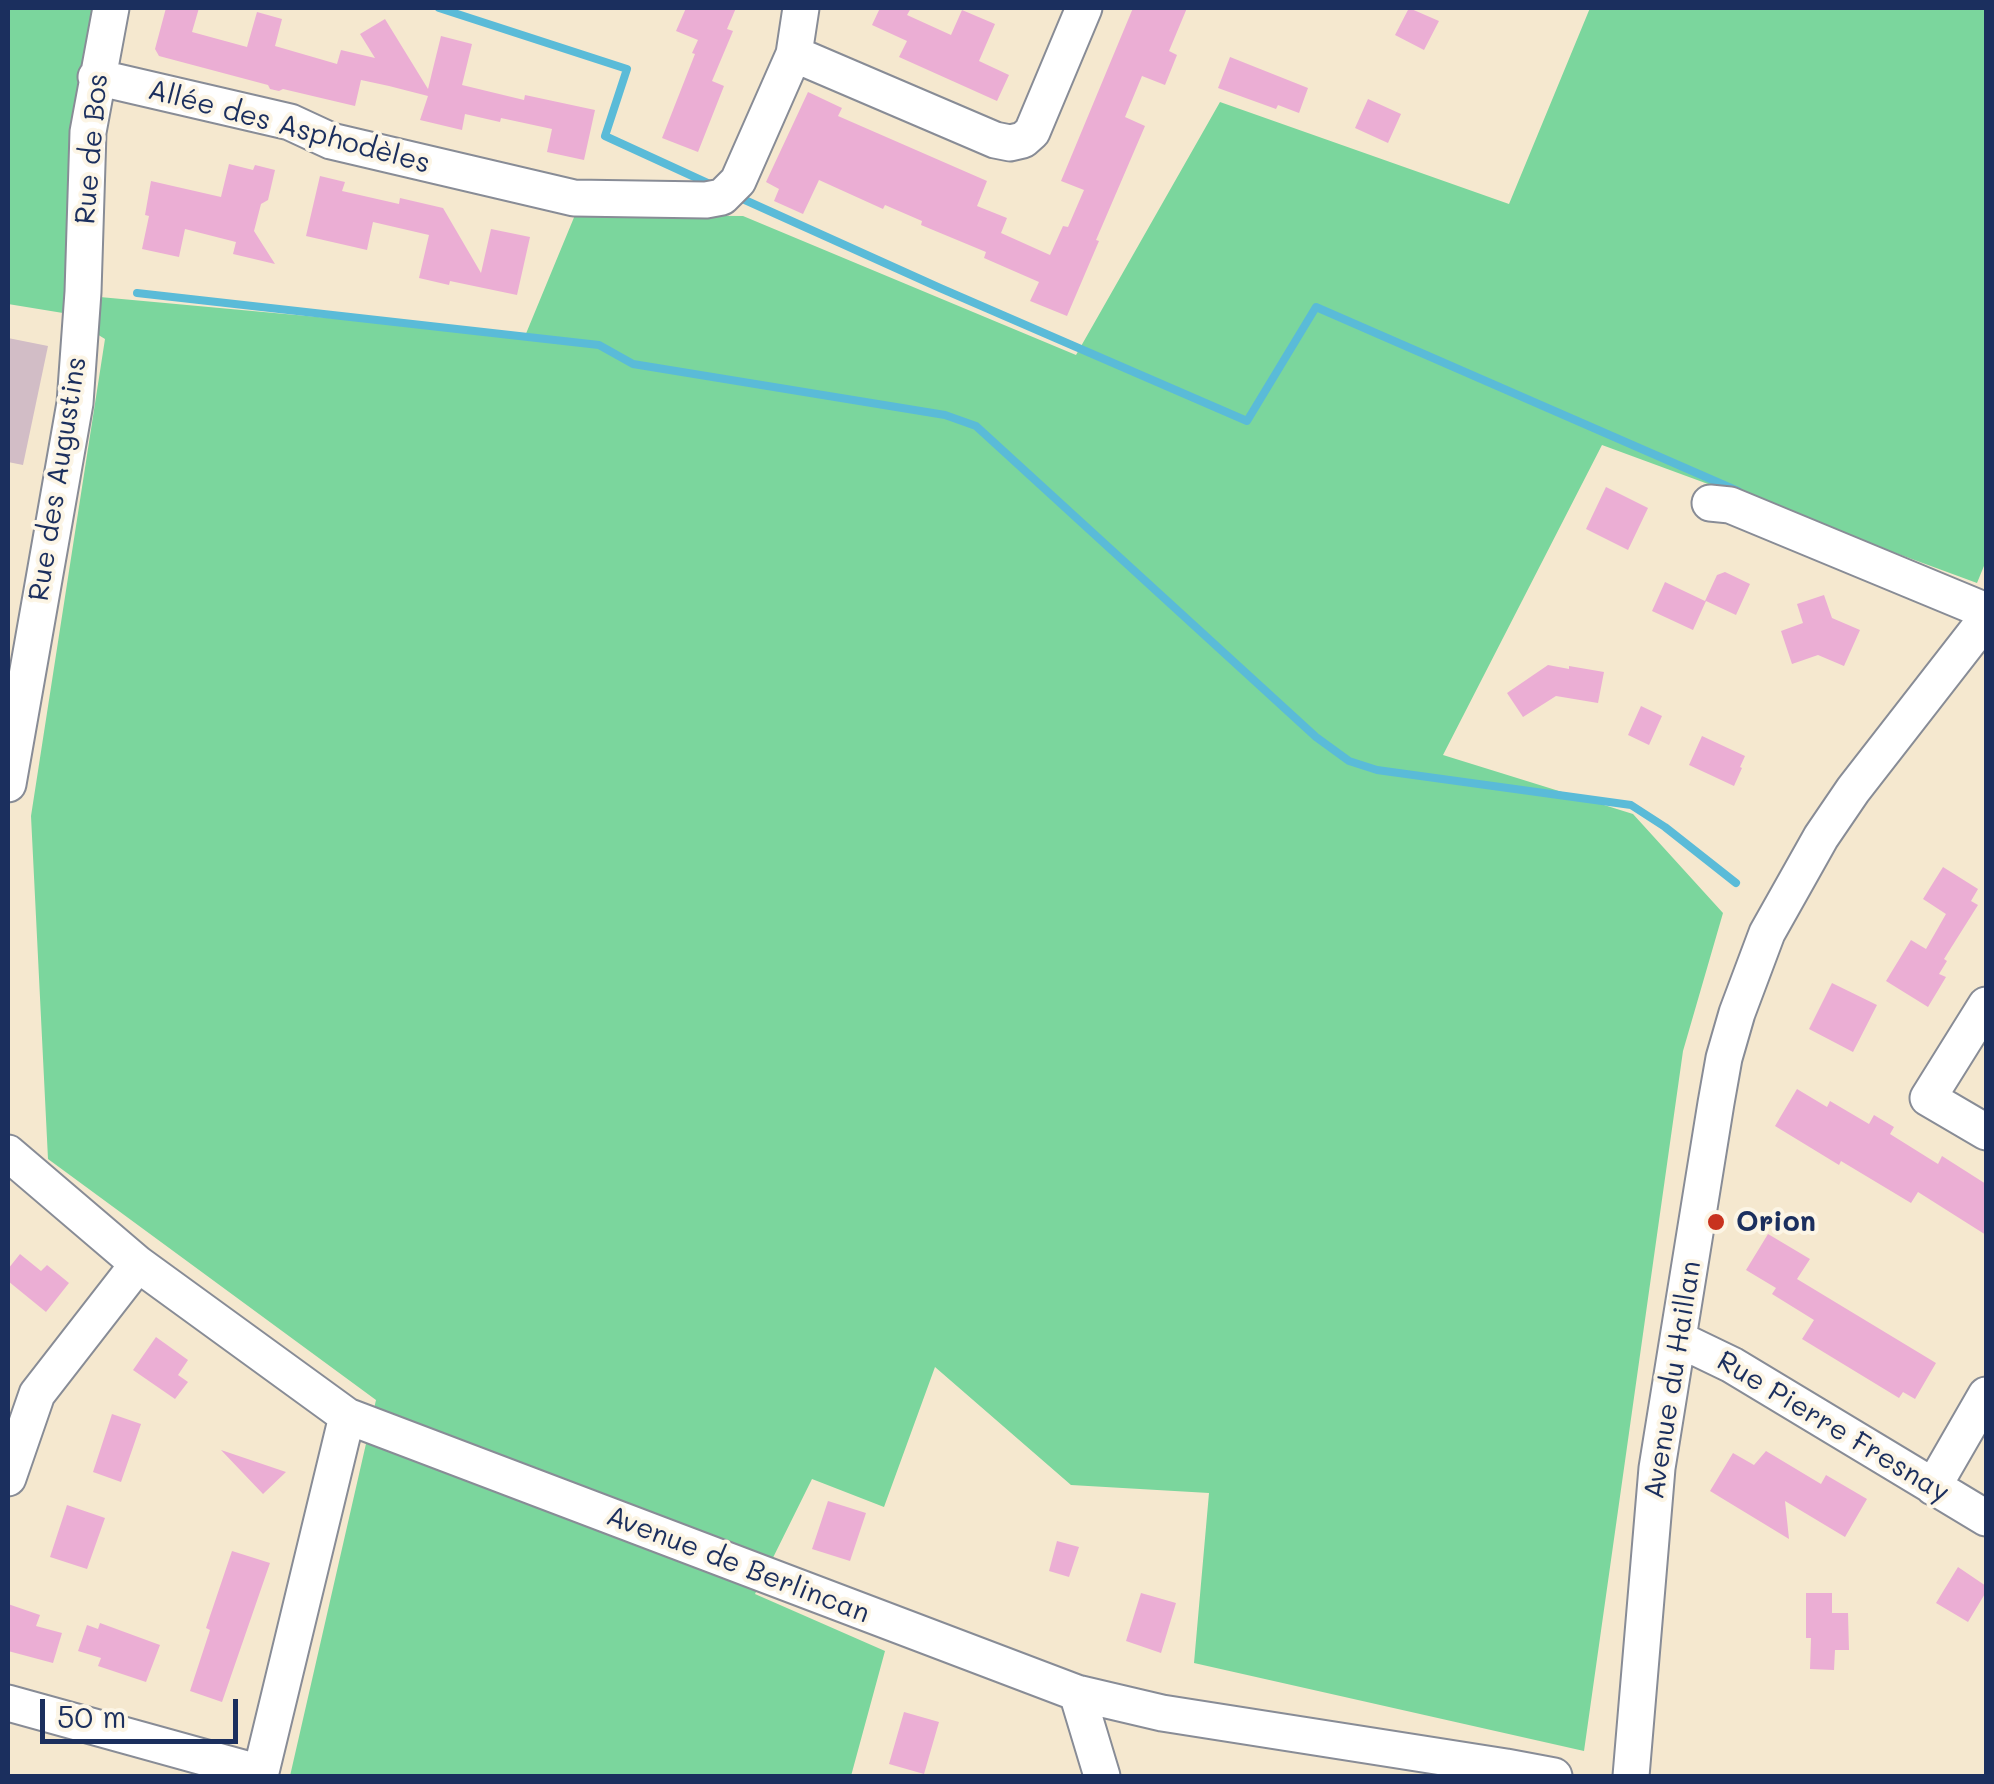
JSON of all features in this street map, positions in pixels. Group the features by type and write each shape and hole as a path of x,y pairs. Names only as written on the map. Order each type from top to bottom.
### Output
{"street":[{"name":"Rue de Bos","path":"83,292 88,132 111,8"},
{"name":"Allée des Asphodèles","path":"96,78 290,122 332,141 574,198 706,200 722,196 738,182 794,54 801,8"},
{"path":"794,54 994,140 1010,143 1023,140 1032,132 1084,8"},
{"name":"Rue des Augustins","path":"8,784 75,403 83,292"},
{"path":"1710,503 1730,504 1986,611"},
{"name":"Avenue du Haillan","path":"1631,1776 1655,1486 1724,1058 1746,986 1767,933 1821,836 1986,618"},
{"path":"1986,1005 1928,1098 1986,1132"},
{"name":"Avenue de Berlincan","path":"8,1153 138,1264 347,1416 1077,1693 1162,1713 1505,1772 1554,1776"},
{"path":"8,1478 37,1394 138,1264"},
{"name":"Rue Pierre Fresnay","path":"1678,1339 1732,1365 1986,1518"},
{"path":"1934,1486 1986,1395"},
{"path":"8,1703 260,1775 347,1416"},
{"path":"1077,1693 1102,1776"}],"shaded area":[{"path":"8,338 48,346 23,465 8,462"}],"green space":[{"path":"8,8 94,8 67,294 525,336 575,215 743,216 1076,355 1220,102 1509,204 1590,8 1986,8 1986,561 1977,583 1602,445 1443,755 1633,814 1723,913 1683,1051 1584,1751 1194,1663 1209,1493 1071,1485 935,1367 884,1507 812,1479 755,1594 885,1651 851,1776 290,1776 376,1400 48,1159 31,816 105,339 63,313 8,304"}],"building":[{"path":"166,8 199,8 192,32 247,47 257,12 282,19 275,46 337,64 341,50 375,58 360,34 385,19 428,89 441,36 472,44 462,85 524,100 525,95 595,110 584,160 547,152 552,129 465,114 462,130 420,120 428,96 389,86 361,80 355,106 270,89 268,85 159,56 155,49"},
{"path":"686,8 736,8 727,29 733,31 712,81 724,86 698,152 662,138 698,40 676,31"},
{"path":"880,8 911,8 907,15 951,35 962,10 995,24 979,61 1009,75 997,101 899,57 907,41 872,25"},
{"path":"1133,8 1187,8 1169,51 1177,55 1165,85 1142,76 1125,117 1145,126 1067,316 1030,301 1039,282 984,258 986,252 885,205 883,209 819,180 803,214 774,201 779,189 766,182 808,92 842,108 838,116 987,181 977,206 1007,218 1001,233 1050,255 1084,190 1061,181"},
{"path":"1409,8 1439,21 1424,50 1395,35"},
{"path":"1230,57 1308,88 1299,113 1218,88"},
{"path":"1368,99 1401,114 1388,143 1355,128"},
{"path":"229,164 275,170 268,200 261,204 254,231 275,264 233,254 236,242 185,229 179,257 142,249 151,181 221,197"},
{"path":"320,176 345,182 342,191 399,204 400,198 443,208 481,273 491,229 530,237 517,295 419,278 429,235 373,222 367,250 306,236"},
{"path":"1606,487 1648,508 1628,550 1586,529"},
{"path":"1725,572 1750,584 1736,615 1706,601 1693,630 1652,611 1665,582 1705,601 1717,575"},
{"path":"1824,595 1832,618 1860,630 1844,666 1818,655 1792,664 1781,631 1803,623 1797,604"},
{"path":"1548,665 1604,672 1598,703 1556,696 1523,717 1507,693"},
{"path":"1641,706 1662,716 1649,745 1628,735"},
{"path":"1702,736 1745,756 1734,786 1689,765"},
{"path":"1943,867 1978,889 1971,901 1978,905 1944,959 1947,961 1939,974 1946,977 1928,1007 1886,981 1911,940 1926,949 1946,914 1923,899"},
{"path":"1832,983 1877,1005 1853,1052 1809,1029"},
{"path":"1797,1089 1827,1107 1830,1101 1869,1124 1874,1115 1894,1127 1890,1134 1938,1164 1942,1156 1986,1184 1986,1235 1918,1192 1911,1203 1775,1126"},
{"path":"1768,1234 1810,1259 1797,1279 1936,1363 1915,1399 1903,1392 1899,1398 1802,1339 1814,1320 1772,1294 1776,1288 1746,1270"},
{"path":"20,1254 41,1271 47,1265 69,1283 46,1312 8,1281 8,1269"},
{"path":"156,1337 188,1360 178,1375 188,1382 175,1399 133,1370"},
{"path":"112,1414 141,1424 121,1482 93,1472"},
{"path":"221,1450 286,1472 263,1494"},
{"path":"1766,1451 1821,1484 1826,1475 1867,1499 1845,1537 1785,1501 1789,1539 1710,1491 1733,1453 1754,1465"},
{"path":"828,1501 866,1513 850,1561 812,1549"},
{"path":"67,1505 105,1518 87,1569 50,1557"},
{"path":"1057,1541 1079,1547 1069,1577 1049,1571"},
{"path":"232,1551 270,1563 222,1702 190,1691"},
{"path":"1958,1567 1986,1586 1968,1622 1936,1603"},
{"path":"1141,1593 1176,1603 1161,1653 1126,1641"},
{"path":"1806,1593 1832,1593 1832,1613 1848,1613 1849,1650 1835,1650 1834,1670 1810,1669"},
{"path":"8,1604 40,1615 36,1626 62,1633 53,1663 8,1651"},
{"path":"100,1623 160,1645 146,1682 98,1666 101,1658 78,1651 87,1625 98,1629"},
{"path":"904,1712 939,1722 924,1774 889,1764"}],"waterway":[{"path":"439,8 627,69 605,136 714,186"},
{"path":"736,196 1247,421 1316,307 1738,491"},
{"path":"137,293 599,345 633,364 945,415 976,426 1316,737 1349,761 1377,770 1631,805 1736,883"}],"place":[{"name":"Orion","path":"1716,1222"}]}
